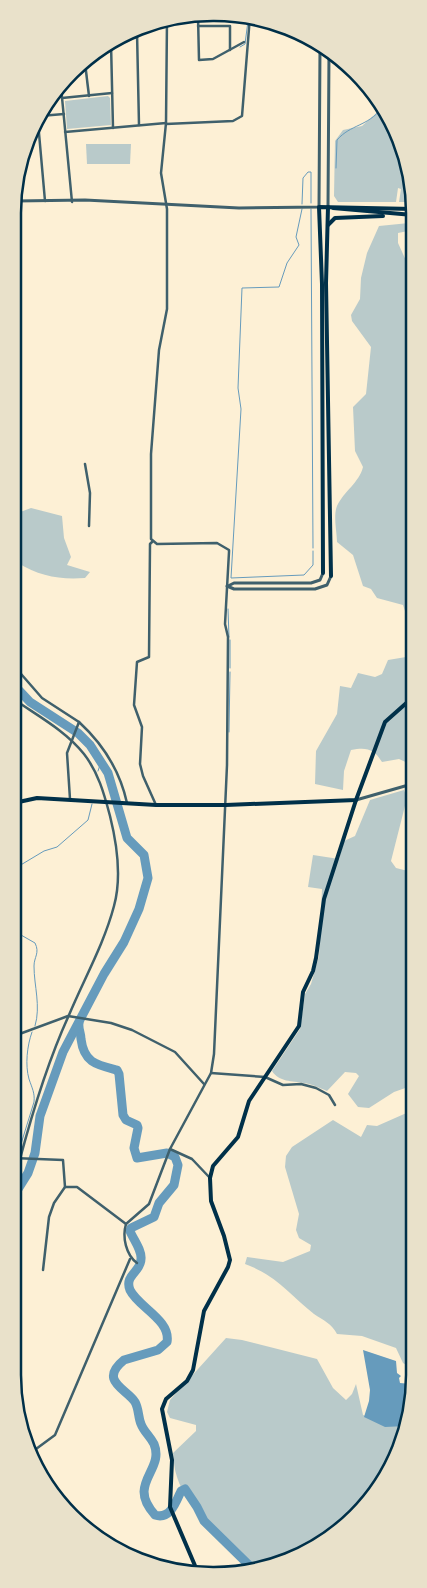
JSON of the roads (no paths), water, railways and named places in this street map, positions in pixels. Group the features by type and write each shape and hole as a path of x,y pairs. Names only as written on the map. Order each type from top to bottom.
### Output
{"main road":[{"path":"323,573 322,294 319,207 406,209"},
{"path":"328,207 403,215"},
{"path":"328,207 327,441 331,576"},
{"path":"327,227 336,218 406,215"},
{"path":"195,1566 170,1507 172,1460 162,1409 166,1399 187,1380 193,1370 204,1311 230,1260 224,1236 211,1201 210,1178 213,1166 219,1157 238,1136 250,1101 299,1026 303,992 313,972 316,958 324,899 356,800 385,722 406,703"},
{"path":"21,801 37,798 156,806 226,806 356,800"}],"street":[{"path":"198,22 199,60 213,59 244,42"},
{"path":"65,132 232,121 242,116 249,25"},
{"path":"198,26 230,26 230,50"},
{"path":"156,806 141,770 142,727 134,705 137,662 149,657 150,544 152,542 151,454 160,350 167,309 166,203 161,173 166,124 167,27"},
{"path":"137,37 139,126"},
{"path":"111,51 113,128"},
{"path":"22,201 166,203 239,208 319,207 320,54"},
{"path":"328,207 329,60"},
{"path":"86,70 89,96"},
{"path":"72,202 62,98 112,93"},
{"path":"48,115 64,114"},
{"path":"39,133 45,201"},
{"path":"85,464 90,493 89,526"},
{"path":"36,1448 55,1435 130,1259 128,1247 123,1241 126,1224 149,1204 170,1150 211,1074 226,806 227,586 229,550 217,544 157,544 152,542"},
{"path":"227,586 234,583 311,583 320,580 323,573"},
{"path":"227,586 234,590 315,589 327,586 331,576"},
{"path":"21,674 42,698 78,723 100,744 116,769 126,803"},
{"path":"21,704 71,740 96,772 107,802 116,842 118,882 115,905 41,1085 22,1159 63,1160 65,1187 54,1203 49,1217 43,1270"},
{"path":"70,799 67,753 78,723"},
{"path":"356,800 406,786"},
{"path":"21,1033 69,1016 88,1017 132,1030 174,1052 204,1084"},
{"path":"211,1074 266,1076 283,1085 301,1084 316,1088 328,1095 334,1105"},
{"path":"170,1150 192,1159 210,1178"},
{"path":"65,1187 77,1187 126,1224"},
{"path":"130,1259 137,1263"}],"water":[{"path":"363,1350 396,1361 397,1373 401,1376 399,1378 400,1383 405,1383 398,1426 385,1427 364,1417 370,1390"}],"waterway":[{"path":"240,47 245,44 248,24"},
{"path":"336,168 337,140 348,131 371,119 377,113"},
{"path":"302,204 303,178 308,172 311,172 311,203"},
{"path":"302,209 296,237 299,245 287,263 279,287 242,288 238,388 241,409 231,578 304,575 313,565 313,551"},
{"path":"311,209 313,548"},
{"path":"228,609 229,637"},
{"path":"230,640 230,668"},
{"path":"229,732 230,672"},
{"path":"21,692 30,702 78,733 90,745 108,773 127,838 144,855 148,878 139,909 124,942 104,974 63,1052 40,1116 35,1153 28,1173 21,1184"},
{"path":"98,771 101,762"},
{"path":"21,865 44,851 57,847 88,820 92,804"},
{"path":"21,935 35,943 37,952 34,963 37,1004 35,1026"},
{"path":"79,1023 83,1047 88,1058 93,1062 117,1070 119,1074 123,1115 126,1120 137,1125 138,1128 134,1148 137,1158 167,1153 175,1157 178,1165 174,1185 159,1203 154,1217 131,1228 130,1231 141,1256 140,1263 129,1281 130,1290 164,1327 167,1334 167,1342 158,1350 124,1360 117,1367 114,1374 117,1384 135,1402 142,1427 154,1444 155,1462 145,1486 144,1494 147,1504 155,1515 165,1515 172,1509 181,1491 185,1489 204,1521 247,1564"},
{"path":"21,1144 34,1102 34,1093 29,1079 27,1062 32,1032"}]}
